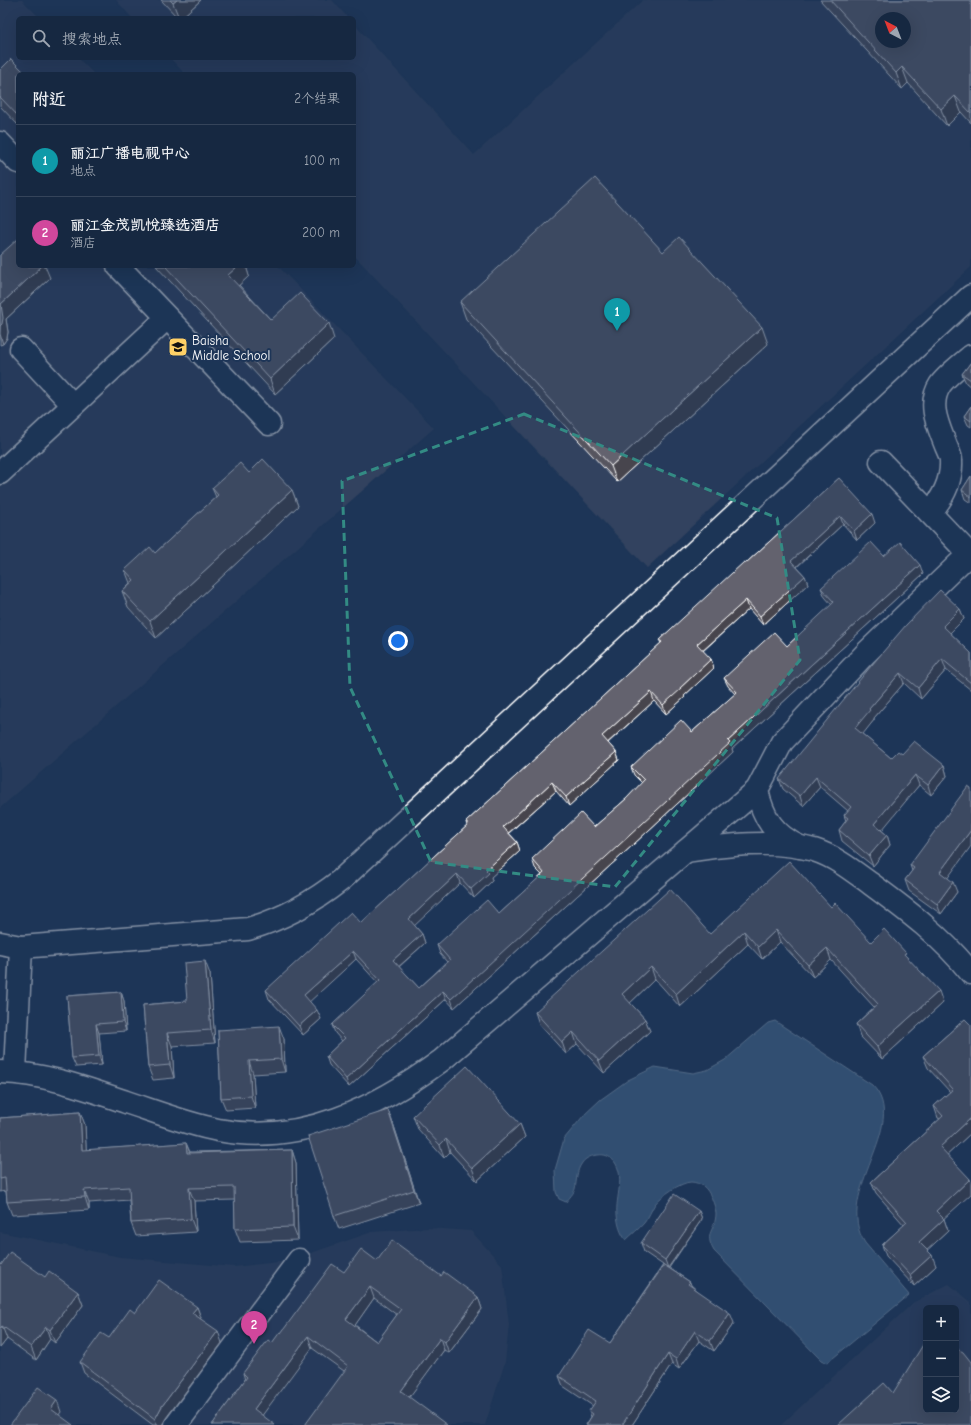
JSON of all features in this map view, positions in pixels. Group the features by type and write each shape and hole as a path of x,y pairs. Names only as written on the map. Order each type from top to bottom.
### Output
{"street":[{"path":"0,143 16,160"},
{"path":"120,268 269,424"},
{"path":"0,943 21,947 248,929 267,924 286,916 324,894 971,296"},
{"path":"0,472 167,318"},
{"path":"21,349 73,406"},
{"path":"930,513 946,490 950,475 951,459 934,416 936,394 940,385 971,356"},
{"path":"21,947 7,1072 70,1083 175,1119 220,1130 242,1133 285,1132 306,1129 364,1108 392,1094 418,1078 442,1060 757,790 782,742 866,653 970,555 881,462"},
{"path":"757,790 760,805 767,820 777,832 789,841 803,848 830,856 844,864 913,915 942,941 971,973"},
{"path":"686,851 740,844 765,844 803,848"},
{"path":"176,1425 299,1260"}],"highlighted area":[{"path":"524,414 777,518 800,660 615,887 431,862 350,687 342,481"}],"shaded area":[{"name":"Baisha Middle School","path":"0,0 22,0 38,16 16,16 16,60 80,60 92,72 16,72 16,268 280,268 434,428 0,808"},
{"path":"116,0 332,0 346,16 130,16"},
{"path":"643,0 971,0 971,267 647,568 356,257 356,72 183,72 172,60 356,60 356,26 474,155"},
{"path":"775,1021 872,1085 882,1101 883,1120 879,1139 863,1182 858,1203 857,1223 865,1243 909,1295 827,1363 821,1360 714,1251 711,1245 710,1235 715,1219 715,1206 708,1191 703,1186 691,1182 682,1184 666,1194 655,1204 644,1223 626,1240 622,1234 617,1215 620,1180 619,1174 614,1161 610,1158 605,1155 596,1155 583,1161 578,1172 573,1194 566,1202 559,1199 556,1192 555,1170 564,1139 584,1115 600,1100 628,1080 655,1067 693,1073 707,1070 725,1060 768,1023"},
{"path":"428,1228 471,1231 502,1265 509,1325 505,1362 485,1425 0,1425 0,1232 120,1257 234,1267 288,1261 372,1232"},
{"path":"949,1284 971,1302 971,1425 781,1425 914,1302"}],"building":[{"path":"170,0 177,0 173,3"},
{"path":"830,0 971,0 971,113 955,96 941,109 902,67 896,73"},
{"path":"11,59 24,72 16,72 16,114 0,97 0,70"},
{"path":"595,178 663,252 679,237 762,327 611,466 460,302"},
{"path":"16,241 16,268 40,268 1,304 3,318 0,326 0,255"},
{"path":"167,268 236,268 228,275 271,320 300,293 329,323 270,379"},
{"path":"971,362 971,380 962,374"},
{"path":"971,406 971,421 964,416"},
{"path":"263,459 292,490 150,621 122,591 134,580 125,570 150,547 155,553 218,495 212,488 240,463 249,473"},
{"path":"971,476 971,497 962,490"},
{"path":"839,478 872,514 854,531 840,516 791,561 805,576 760,616 746,600 697,644 711,659 680,688 681,689 663,705 651,692 602,736 616,752 566,797 552,782 503,827 517,842 486,870 489,873 471,889 457,874 409,919 422,934 393,960 419,988 450,960 437,945 487,900 499,914 544,873 532,859 581,813 594,827 626,799 644,780 631,767 681,720 692,732 737,692 724,678 774,632 787,646 834,602 821,588 871,542 884,556 900,542 920,565 728,741 730,743 451,999 443,991 346,1079 326,1056 345,1038 332,1025 380,980 353,951 304,995 317,1010 299,1026 266,990 351,912 361,923 468,825 466,822 662,642 659,640"},
{"path":"940,590 960,609 943,626 971,653 971,683 942,659 918,688 900,673 855,728 891,758 898,751 902,754 914,741 944,765 928,785 915,775 874,824 887,835 869,856 839,830 848,818 844,815 851,807 816,777 800,796 779,779 871,666 906,625"},
{"path":"968,786 971,788 971,830 940,872 953,882 937,904 905,880 914,868 910,865"},
{"path":"789,861 831,907 835,903 871,942 884,929 906,953 904,954 939,991 877,1047 856,1024 878,1004 827,948 808,965 776,930 758,947 744,931 676,994 651,967 622,994 645,1019 599,1061 573,1032 562,1042 535,1012 670,889 710,934"},
{"path":"205,961 211,1030 167,1033 170,1065 148,1067 143,1005 187,1001 184,963"},
{"path":"121,992 123,1022 96,1024 99,1056 72,1058 67,996"},
{"path":"965,1019 971,1025 971,1118 940,1147 970,1179 936,1211 944,1219 919,1242 932,1255 910,1275 882,1245 907,1222 871,1182 943,1116 934,1106 953,1089 923,1056"},
{"path":"279,1026 281,1059 249,1061 251,1096 221,1098 218,1030"},
{"path":"467,1066 520,1124 472,1168 446,1139 440,1145 413,1116"},
{"path":"388,1110 414,1190 334,1216 308,1136"},
{"path":"80,1112 82,1150 186,1143 187,1153 292,1150 293,1227 235,1229 234,1187 189,1188 191,1219 131,1223 129,1187 84,1190 85,1197 7,1202 5,1178 0,1179 0,1118"},
{"path":"674,1194 699,1211 665,1260 641,1243"},
{"path":"392,1240 441,1276 444,1272 478,1297 445,1342 440,1338 401,1391 447,1425 305,1425 348,1366 308,1336 254,1409 275,1425 212,1425 247,1377 243,1373 268,1340 272,1343 280,1332 281,1333 332,1264 344,1272 361,1249 377,1261","holes":["370,1287 401,1309 377,1342 346,1319"]},
{"path":"10,1252 45,1277 49,1271 78,1292 50,1330 46,1327 31,1347 2,1326 0,1329 0,1264 1,1265"},
{"path":"664,1265 690,1282 688,1284 730,1313 710,1341 695,1331 676,1359 668,1354 622,1425 586,1425 593,1414 589,1411 596,1401 559,1376 589,1330 610,1343"},
{"path":"159,1280 197,1307 192,1313 218,1331 162,1406 155,1419 80,1362 101,1333 109,1338 130,1309 135,1313"},
{"path":"923,1345 923,1413 959,1413 959,1350 963,1352 971,1362 971,1425 838,1425 884,1383 893,1393"},
{"path":"38,1387 57,1400 51,1409 73,1425 10,1425"}],"place":[{"name":"丽江广播电视中心","path":"617,331"},
{"name":"Baisha Middle School","path":"178,347"},
{"name":"丽江金茂凯悦臻选酒店","path":"254,1344"}]}
